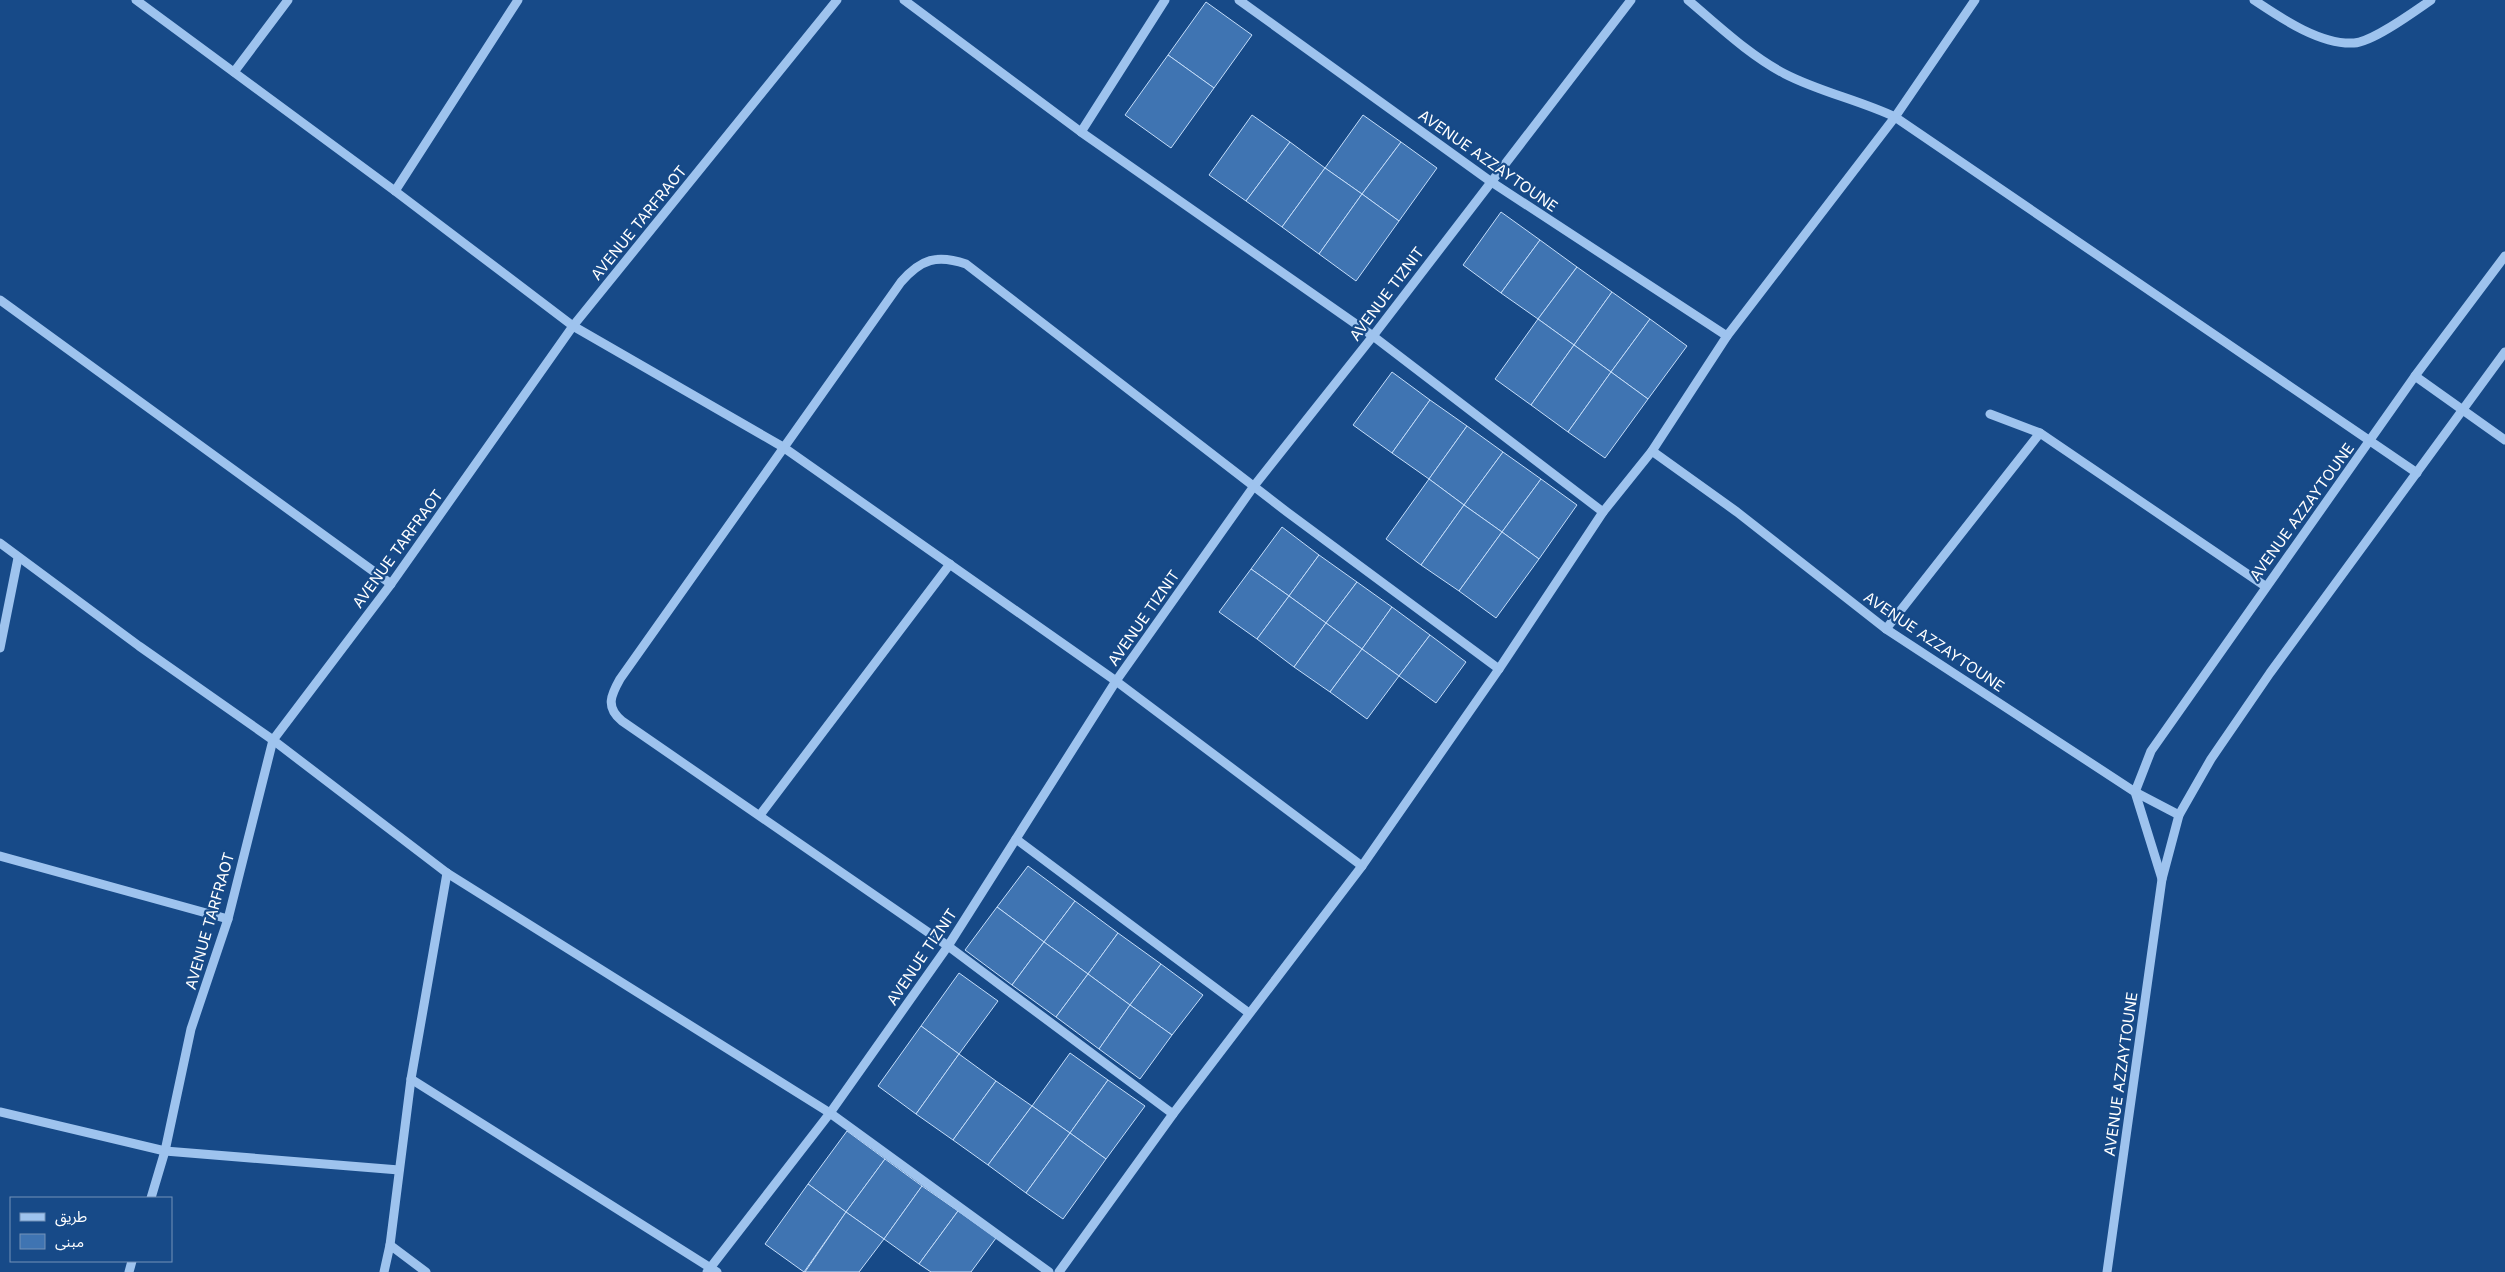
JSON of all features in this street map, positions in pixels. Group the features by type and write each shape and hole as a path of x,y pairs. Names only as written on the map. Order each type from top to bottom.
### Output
{"street":[{"path":"136,0 395,190 573,326 783,447 1116,680 1362,866"},
{"path":"234,72 288,0"},
{"path":"395,190 518,0"},
{"name":"AVENUE TARFRAOT","path":"151,1197 165,1151 192,1029 228,919 272,740 391,584 573,326 837,0"},
{"path":"904,0 1081,132 1373,336 1603,512"},
{"path":"1081,132 1165,0"},
{"name":"AVENUE AZZAYTOUNE","path":"1240,0 1490,181 1727,336"},
{"name":"AVENUE TIZNIT","path":"711,1271 830,1113 948,946 1116,680 1254,486 1373,336 1490,181 1631,0"},
{"path":"1688,0 1752,54 1784,74 1821,90 1869,105 1895,117 2417,473"},
{"path":"1059,1272 1173,1114 1362,866 1499,669 1603,512 1652,451 1727,336 1895,117 1975,0"},
{"path":"2254,0 2289,23 2324,38 2355,43 2389,29 2431,0"},
{"name":"AVENUE AZZAYTOUNE","path":"2162,879 2135,792 2150,751 2415,376 2505,256"},
{"path":"1173,1114 948,946 622,721 616,716 610,703 620,678 783,447 914,267 931,261 949,258 966,264 1254,486 1499,669"},
{"path":"0,300 391,584"},
{"name":"AVENUE AZZAYTOUNE","path":"2107,1272 2162,879 2179,815 2227,735 2505,352"},
{"path":"2415,376 2505,440"},
{"path":"1990,414 2040,433 2265,586"},
{"path":"1886,629 2040,433"},
{"name":"AVENUE AZZAYTOUNE","path":"1652,451 1737,512 1886,629 2135,792 2179,815"},
{"path":"0,543 18,558 272,740 447,873 830,1113 1049,1272"},
{"path":"0,648 18,558"},
{"path":"760,815 950,564"},
{"path":"1016,839 1249,1013"},
{"path":"0,856 228,919"},
{"path":"384,1272 390,1245 411,1079 447,873"},
{"path":"411,1079 711,1271"},
{"path":"0,1112 165,1151 399,1170"},
{"path":"390,1245 426,1272"}],"building":[{"path":"1206,2 1252,35 1214,88 1168,55"},
{"path":"1168,55 1214,88 1171,148 1125,115"},
{"path":"1252,115 1290,142 1246,201 1209,175"},
{"path":"1363,115 1401,142 1362,194 1325,168"},
{"path":"1290,142 1325,168 1282,227 1246,201"},
{"path":"1401,142 1437,168 1399,221 1362,194"},
{"path":"1325,168 1362,194 1319,254 1282,227"},
{"path":"1362,194 1399,221 1356,281 1319,254"},
{"path":"1501,212 1540,240 1501,293 1463,265"},
{"path":"1540,240 1577,267 1538,319 1501,293"},
{"path":"1577,267 1612,292 1574,345 1538,319"},
{"path":"1612,292 1650,319 1611,372 1574,345"},
{"path":"1538,319 1574,345 1531,405 1495,379"},
{"path":"1650,319 1687,346 1648,399 1611,372"},
{"path":"1574,345 1611,372 1568,432 1531,405"},
{"path":"1392,372 1430,400 1392,453 1353,425"},
{"path":"1611,372 1648,399 1605,458 1568,432"},
{"path":"1430,400 1467,426 1429,479 1392,453"},
{"path":"1467,426 1503,452 1464,505 1429,479"},
{"path":"1503,452 1541,479 1502,532 1464,505"},
{"path":"1429,479 1464,505 1421,565 1386,539"},
{"path":"1541,479 1577,505 1539,559 1502,532"},
{"path":"1464,505 1502,532 1459,591 1421,565"},
{"path":"1282,527 1319,555 1289,596 1251,569"},
{"path":"1502,532 1539,559 1496,618 1459,591"},
{"path":"1319,555 1357,582 1326,623 1289,596"},
{"path":"1251,569 1289,596 1257,639 1219,612"},
{"path":"1357,582 1392,607 1362,649 1326,623"},
{"path":"1289,596 1326,623 1294,667 1257,639"},
{"path":"1392,607 1430,635 1399,676 1362,649"},
{"path":"1326,623 1362,649 1330,692 1294,667"},
{"path":"1430,635 1466,662 1436,703 1399,676"},
{"path":"1362,649 1399,676 1367,719 1330,692"},
{"path":"1028,866 1075,901 1044,942 997,907"},
{"path":"1075,901 1118,933 1088,974 1044,942"},
{"path":"997,907 1044,942 1012,985 965,950"},
{"path":"1118,933 1161,964 1130,1005 1088,974"},
{"path":"1044,942 1088,974 1056,1017 1012,985"},
{"path":"1161,964 1203,995 1172,1035 1130,1005"},
{"path":"959,973 998,1001 959,1054 921,1026"},
{"path":"1088,974 1130,1005 1099,1049 1056,1017"},
{"path":"1130,1005 1172,1035 1140,1079 1099,1049"},
{"path":"921,1026 959,1054 916,1114 878,1086"},
{"path":"1070,1053 1108,1080 1070,1133 1032,1106"},
{"path":"959,1054 996,1081 953,1140 916,1114"},
{"path":"1108,1080 1145,1106 1106,1159 1070,1133"},
{"path":"996,1081 1032,1106 988,1165 953,1140"},
{"path":"1032,1106 1070,1133 1026,1193 988,1165"},
{"path":"847,1131 885,1159 846,1212 808,1184"},
{"path":"1070,1133 1106,1159 1063,1219 1026,1193"},
{"path":"885,1159 922,1186 884,1239 846,1212"},
{"path":"808,1184 846,1212 804,1272 765,1244"},
{"path":"922,1186 958,1211 919,1264 884,1239"},
{"path":"958,1211 996,1238 971,1272 931,1272 919,1264"},
{"path":"846,1212 884,1239 859,1272 805,1272"}]}
